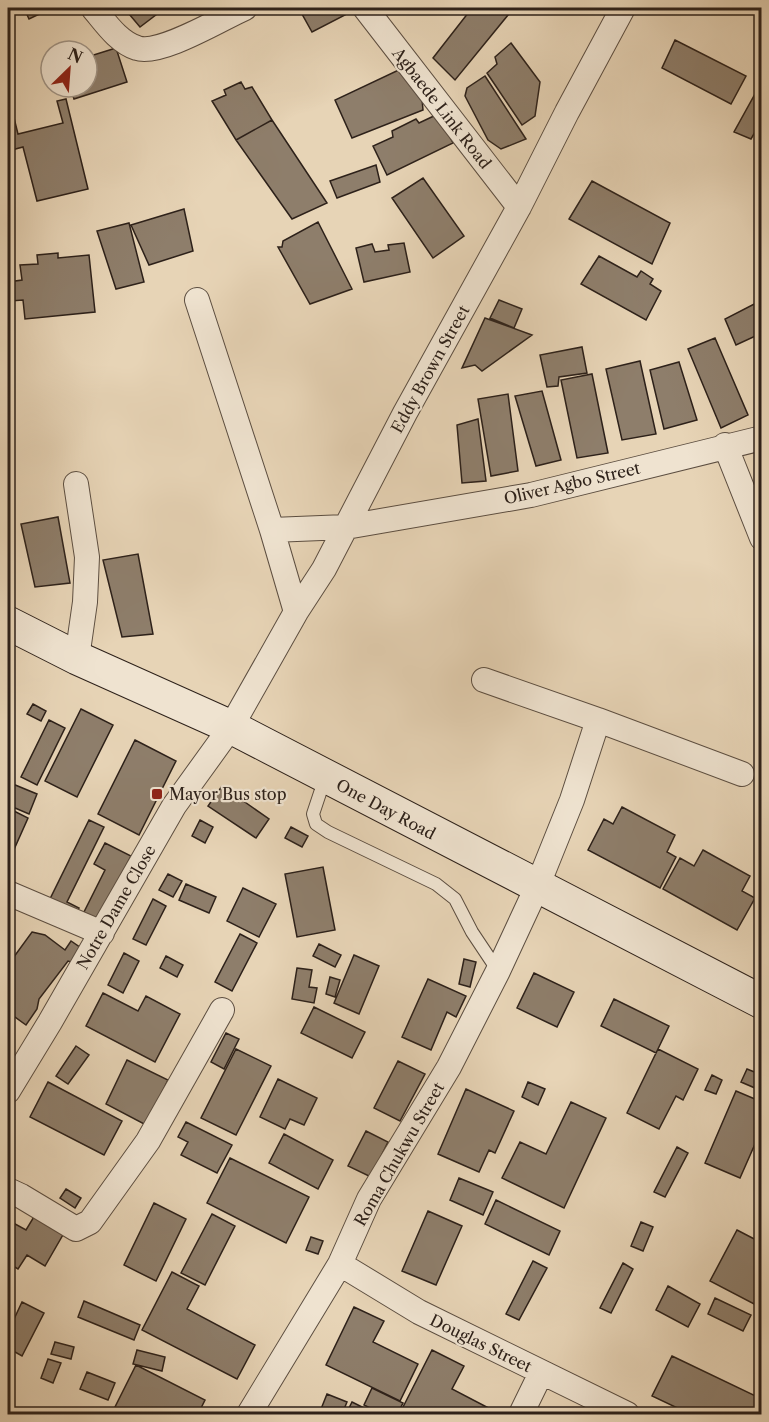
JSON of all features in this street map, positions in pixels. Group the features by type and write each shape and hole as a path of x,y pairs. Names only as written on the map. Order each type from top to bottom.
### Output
{"main road":[{"name":"One Day Road","path":"8,623 77,658 231,727 762,1002"}],"street":[{"path":"93,8 123,40 140,49 149,50 179,40 245,8"},
{"name":"Agbaede Link Road","path":"365,8 519,207"},
{"name":"Eddy Brown Street","path":"231,727 296,612 324,569 405,413 519,207 623,8"},
{"path":"198,300 296,612"},
{"name":"Oliver Agbo Street","path":"272,530 346,527 546,492 762,438"},
{"path":"725,446 762,538"},
{"path":"75,484 87,557 85,602 77,658"},
{"path":"484,680 742,774"},
{"name":"Roma Chukwu Street","path":"249,1414 340,1264 369,1199 448,1067 498,971 537,887 572,800 598,720"},
{"name":"Notre Dame Close","path":"8,1091 174,806 231,727"},
{"path":"8,893 102,933"},
{"path":"8,1190 76,1230 90,1222 148,1142 222,1010"},
{"name":"Douglas Street","path":"340,1264 419,1312 627,1414"},
{"path":"521,1414 542,1373"}],"lane":[{"path":"325,777 313,814 316,824 436,884 455,899 472,932 498,971"}],"building":[{"path":"24,8 52,8 29,19"},
{"path":"124,8 165,8 140,27"},
{"path":"314,8 341,8 345,15 312,32 302,14"},
{"path":"472,8 499,8 508,15 455,80 433,58"},
{"path":"675,40 746,76 731,104 662,68"},
{"path":"511,43 540,82 535,116 522,125 487,73 497,64 495,57"},
{"path":"116,48 127,82 99,91 99,53"},
{"path":"405,67 422,99 423,110 352,138 335,100"},
{"path":"485,76 526,139 501,149 488,140 465,96 467,88"},
{"path":"241,82 245,89 252,87 272,120 236,140 212,101 226,95 224,90"},
{"path":"755,94 762,97 762,120 751,139 734,132"},
{"path":"66,99 88,189 37,201 23,147 8,151 8,115 13,114 18,134 63,123 57,101"},
{"path":"438,114 453,143 387,175 373,146 393,137 392,131 416,119 419,123"},
{"path":"272,120 327,203 292,219 236,140"},
{"path":"376,165 380,182 337,198 330,181"},
{"path":"423,178 464,236 433,258 392,198"},
{"path":"592,181 670,223 652,264 569,219"},
{"path":"184,209 193,251 149,265 131,225"},
{"path":"318,222 352,289 310,304 278,247 282,247 283,241"},
{"path":"129,223 144,282 116,289 97,231"},
{"path":"404,243 410,272 364,282 356,248 372,244 375,252 389,250 388,245"},
{"path":"58,253 58,258 89,255 95,312 25,319 23,300 10,301 8,282 22,280 20,265 38,264 37,255"},
{"path":"599,256 637,277 641,271 653,279 650,284 661,291 646,320 581,284"},
{"path":"499,300 522,309 514,328 490,318"},
{"path":"762,300 762,333 736,345 725,319"},
{"path":"485,318 532,335 482,371 475,365 462,368"},
{"path":"715,338 748,415 721,428 688,349"},
{"path":"582,347 587,373 559,377 558,386 547,387 540,355"},
{"path":"640,361 656,434 622,440 606,369"},
{"path":"679,362 697,420 664,429 650,370"},
{"path":"592,374 608,453 577,458 561,380"},
{"path":"542,391 561,460 536,466 515,396"},
{"path":"508,394 518,471 491,476 478,399"},
{"path":"478,419 486,481 462,483 457,425"},
{"path":"58,517 70,583 35,587 21,524"},
{"path":"138,554 153,634 122,637 103,560"},
{"path":"33,704 46,711 41,721 27,714"},
{"path":"81,709 113,725 77,797 45,781"},
{"path":"49,720 65,728 37,785 21,777"},
{"path":"135,740 176,761 139,835 98,814"},
{"path":"8,782 37,794 29,814 8,805"},
{"path":"222,786 269,819 256,838 208,806"},
{"path":"622,807 675,835 667,852 676,857 660,888 588,850 604,819 613,824"},
{"path":"8,808 28,818 8,863"},
{"path":"89,820 104,827 67,902 79,908 73,920 46,907"},
{"path":"200,820 213,827 205,843 192,836"},
{"path":"291,827 308,836 302,847 285,838"},
{"path":"105,843 131,856 97,923 82,916 105,870 94,864"},
{"path":"703,850 750,876 742,891 755,898 737,930 663,889 680,858 694,866"},
{"path":"323,867 335,930 297,937 285,874"},
{"path":"168,874 182,881 173,897 159,890"},
{"path":"186,884 216,897 209,913 179,900"},
{"path":"243,888 276,904 259,937 227,921"},
{"path":"153,899 166,906 146,945 133,939"},
{"path":"32,932 45,935 65,950 71,941 84,950 75,963 68,961 39,999 37,1009 26,1025 8,1012 8,965"},
{"path":"240,934 257,943 232,991 215,982"},
{"path":"8,938 14,940 8,965"},
{"path":"319,944 341,955 335,967 313,956"},
{"path":"124,953 139,961 123,993 108,985"},
{"path":"354,955 379,966 359,1014 334,1003"},
{"path":"166,956 183,965 177,977 160,968"},
{"path":"464,959 476,962 470,987 459,984"},
{"path":"297,968 312,970 309,987 317,988 314,1003 292,999"},
{"path":"534,973 574,992 557,1027 517,1008"},
{"path":"330,977 340,980 335,997 326,994"},
{"path":"428,979 466,996 456,1017 447,1012 431,1050 402,1037"},
{"path":"103,993 138,1011 146,996 180,1014 155,1062 86,1026"},
{"path":"614,999 669,1026 656,1053 601,1026"},
{"path":"314,1007 365,1032 352,1058 301,1033"},
{"path":"226,1033 239,1039 224,1069 211,1062"},
{"path":"76,1046 89,1055 68,1084 56,1076"},
{"path":"236,1049 271,1066 236,1135 201,1118"},
{"path":"658,1049 698,1069 683,1100 676,1096 659,1129 627,1113"},
{"path":"127,1060 168,1080 146,1125 106,1104"},
{"path":"398,1061 425,1074 400,1121 374,1108"},
{"path":"747,1069 762,1075 762,1091 741,1082"},
{"path":"712,1075 722,1080 716,1094 705,1090"},
{"path":"278,1079 317,1098 304,1125 290,1119 285,1129 260,1117"},
{"path":"48,1082 122,1121 104,1155 30,1117"},
{"path":"528,1082 545,1089 538,1105 522,1097"},
{"path":"466,1089 514,1111 495,1153 489,1150 479,1172 438,1154"},
{"path":"736,1091 762,1102 762,1128 740,1178 705,1163"},
{"path":"571,1102 606,1118 564,1208 502,1178 520,1142 546,1154"},
{"path":"186,1122 232,1145 217,1173 181,1155 188,1142 178,1137"},
{"path":"366,1131 388,1142 371,1177 348,1166"},
{"path":"284,1134 333,1160 318,1189 269,1163"},
{"path":"677,1147 688,1153 665,1197 654,1192"},
{"path":"230,1158 309,1197 286,1243 207,1203"},
{"path":"459,1178 493,1192 483,1215 450,1200"},
{"path":"66,1189 81,1198 75,1208 60,1198"},
{"path":"496,1200 560,1231 549,1255 485,1224"},
{"path":"154,1203 186,1219 156,1281 124,1265"},
{"path":"428,1211 462,1226 436,1285 402,1271"},
{"path":"212,1214 235,1226 205,1285 181,1273"},
{"path":"35,1215 64,1233 45,1266 27,1255 18,1269 8,1263 8,1220 26,1230"},
{"path":"641,1222 653,1227 643,1251 631,1246"},
{"path":"737,1230 762,1243 762,1293 756,1305 710,1281"},
{"path":"311,1237 323,1241 318,1254 306,1250"},
{"path":"533,1261 547,1268 519,1320 506,1314"},
{"path":"623,1263 633,1269 611,1313 600,1308"},
{"path":"172,1272 199,1286 187,1309 255,1345 237,1379 142,1330"},
{"path":"668,1286 700,1304 688,1327 656,1310"},
{"path":"715,1298 751,1315 743,1331 708,1314"},
{"path":"84,1301 140,1325 134,1340 78,1317"},
{"path":"22,1302 44,1313 22,1356 8,1348 8,1332"},
{"path":"354,1307 384,1321 373,1342 418,1364 400,1401 326,1365"},
{"path":"55,1342 74,1347 71,1359 51,1354"},
{"path":"137,1350 165,1357 162,1371 133,1364"},
{"path":"432,1350 464,1366 452,1389 500,1414 409,1414 401,1411"},
{"path":"672,1356 762,1399 756,1414 690,1414 652,1396"},
{"path":"48,1359 61,1363 53,1383 41,1378"},
{"path":"136,1365 205,1400 198,1414 125,1414 114,1409"},
{"path":"87,1372 115,1383 108,1400 80,1389"},
{"path":"372,1388 403,1403 397,1414 382,1414 364,1405"},
{"path":"327,1394 347,1402 342,1414 321,1409"},
{"path":"352,1402 376,1414 346,1414"}],"place":[{"name":"Mayor Bus stop","path":"157,794"}]}
